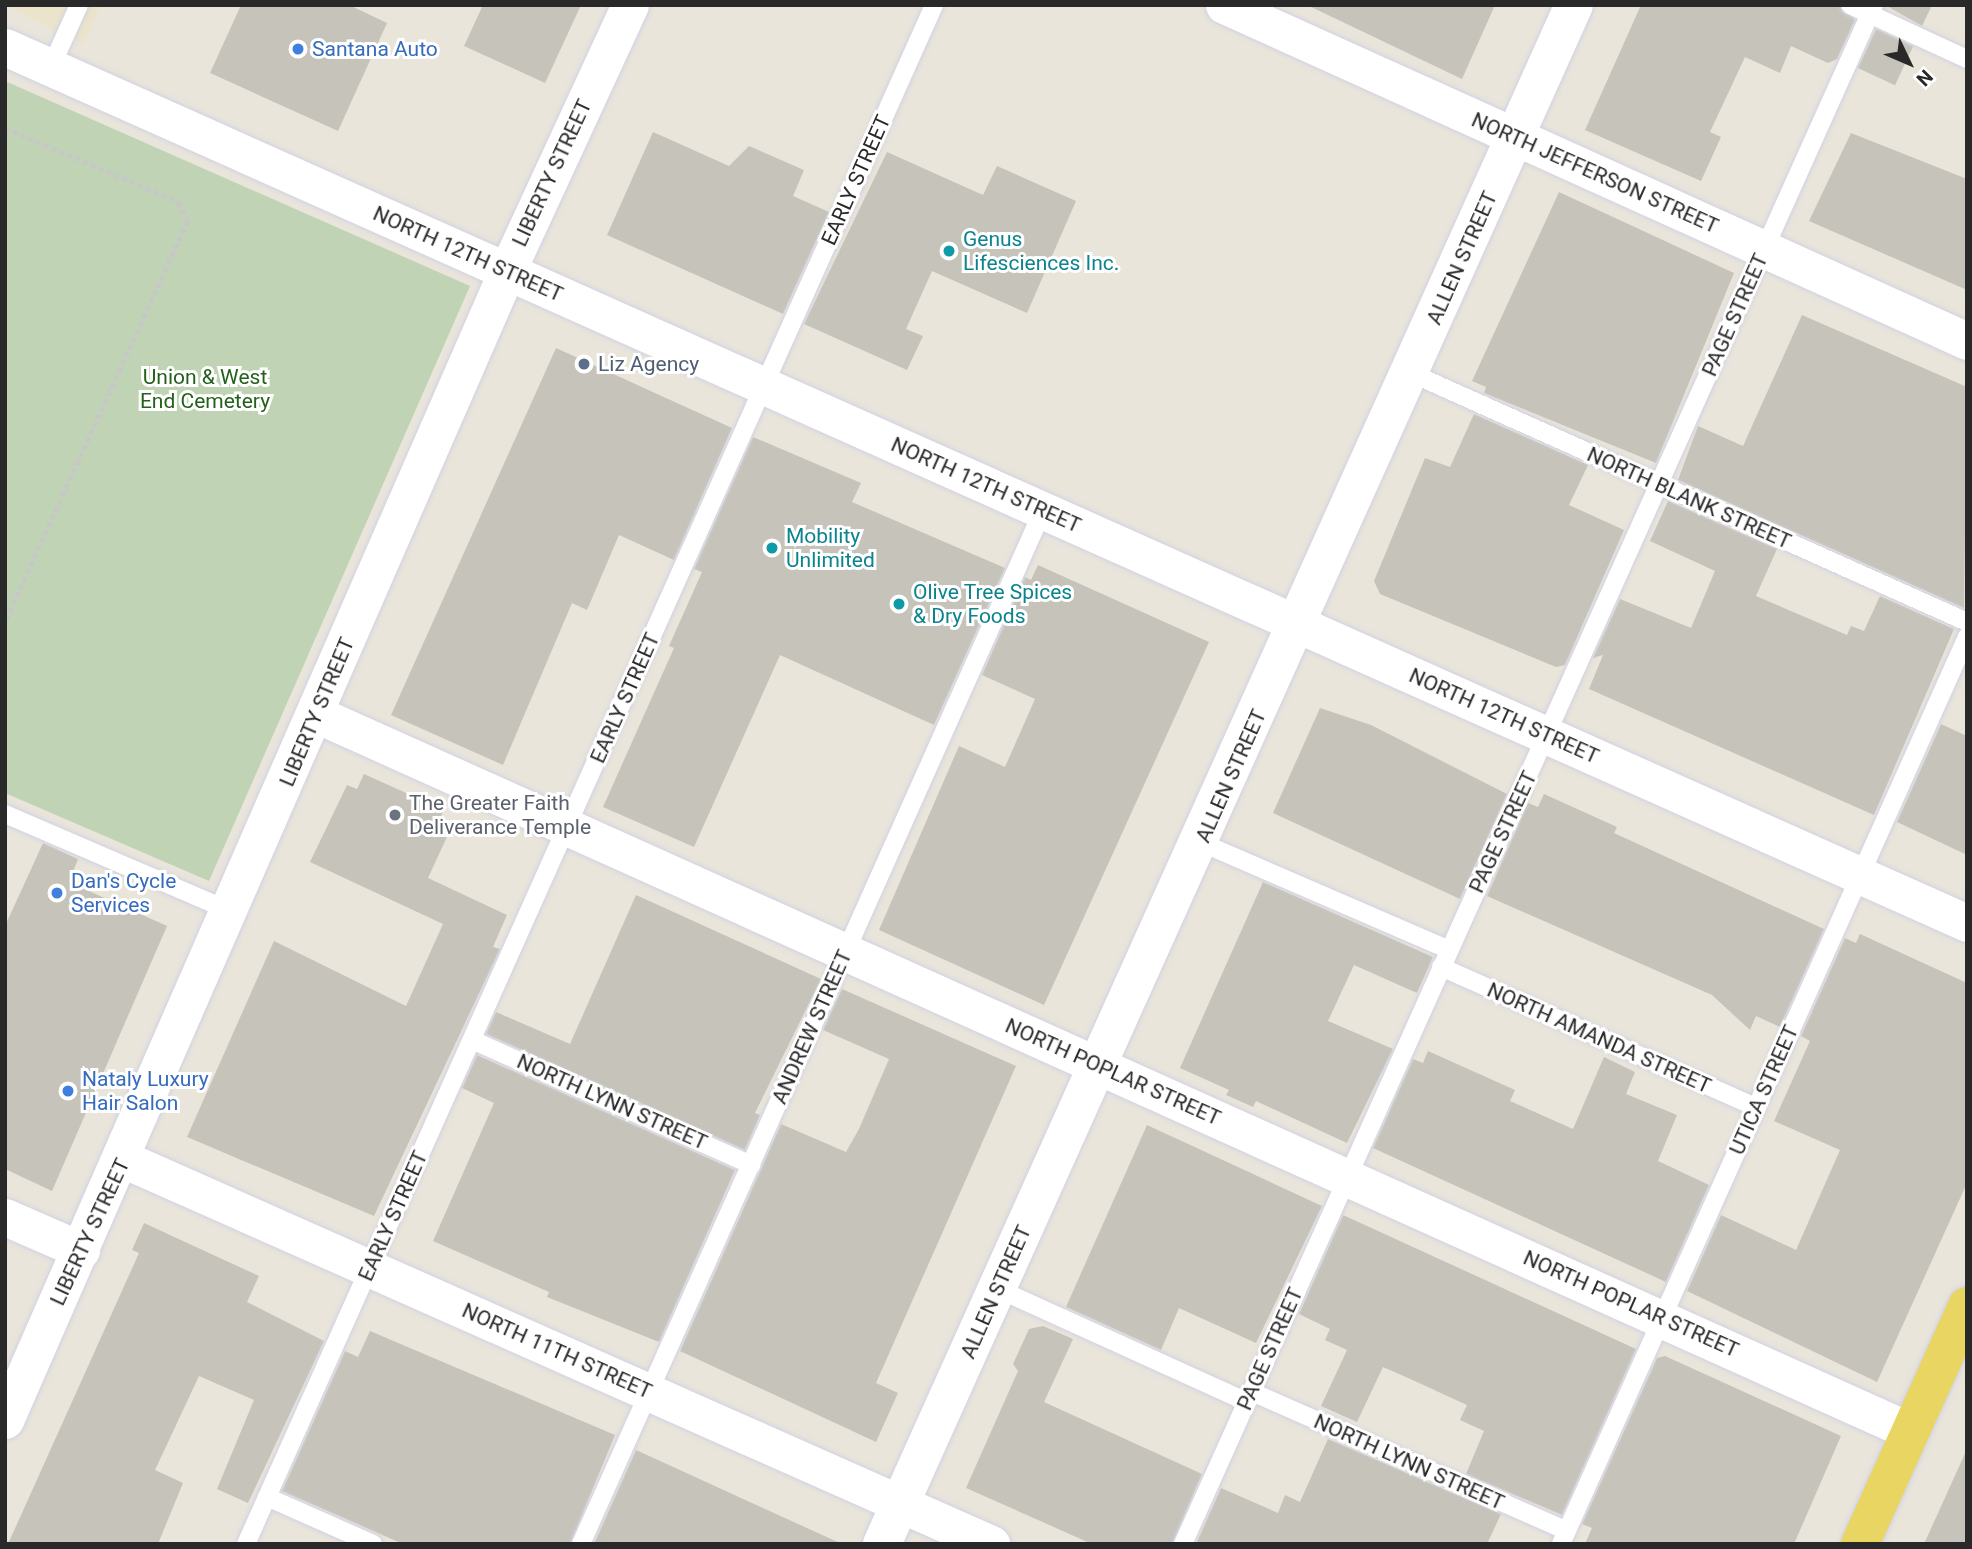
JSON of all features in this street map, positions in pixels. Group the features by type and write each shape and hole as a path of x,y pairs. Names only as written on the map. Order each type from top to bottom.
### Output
{"main road":[{"path":"1860,1544 1967,1307"}],"street":[{"name":"LIBERTY STREET","path":"5,1420 123,1159 507,271 630,5"},
{"name":"NORTH JEFFERSON STREET","path":"1224,5 1264,13 1516,137 1967,341"},
{"name":"ALLEN STREET","path":"882,1544 1299,624 1574,5"},
{"name":"NORTH 12TH STREET","path":"5,47 1967,923"},
{"name":"NORTH POPLAR STREET","path":"316,714 1662,1317 1910,1431"},
{"name":"NORTH 11TH STREET","path":"123,1159 901,1502 990,1544"},
{"path":"5,1217 81,1250"}],"lane":[{"path":"51,67 79,5"},
{"name":"EARLY STREET","path":"246,1544 934,5"},
{"path":"1850,5 1872,10 1967,59"},
{"name":"PAGE STREET","path":"1183,1544 1872,10"},
{"name":"NORTH BLANK STREET","path":"1411,373 1967,622"},
{"name":"ANDREW STREET","path":"582,1544 1042,510"},
{"name":"UTICA STREET","path":"1564,1538 1967,637"},
{"path":"5,814 230,911"},
{"path":"1200,842 1449,950"},
{"name":"NORTH AMANDA STREET","path":"1441,968 1757,1108"},
{"name":"NORTH LYNN STREET","path":"472,1040 751,1165"},
{"name":"NORTH LYNN STREET","path":"998,1289 1249,1397 1564,1538"},
{"path":"267,1497 373,1544"}],"path":[{"path":"5,128 179,202 188,221 5,622"}],"shaded area":[{"path":"5,5 101,5 83,44"}],"green space":[{"name":"Union & West End Cemetery","path":"5,81 470,286 209,881 5,793"}],"building":[{"name":"Santana Auto","path":"241,5 349,5 387,23 338,131 210,73"},
{"path":"483,5 581,5 545,83 464,46"},
{"path":"1307,5 1495,5 1462,79"},
{"path":"1641,5 1839,5 1855,20 1837,59 1828,63 1791,46 1780,73 1745,57 1710,132 1721,137 1701,181 1585,130"},
{"path":"1885,5 1932,5 1922,26"},
{"path":"1876,29 1913,46 1895,85 1858,68"},
{"path":"653,132 729,166 749,146 804,170 793,196 829,212 783,314 607,235"},
{"path":"1851,133 1967,179 1967,290 1809,221"},
{"name":"Genus Lifesciences Inc.","path":"887,152 983,195 997,166 1076,201 1027,313 932,271 906,329 923,336 907,370 804,324"},
{"path":"1559,192 1734,273 1656,463 1484,393 1486,387 1472,381"},
{"path":"1802,315 1967,387 1964,608 1678,480 1698,426 1743,446"},
{"path":"556,348 732,428 674,560 619,535 587,610 572,603 503,765 391,715"},
{"path":"1474,414 1588,465 1569,505 1624,530 1565,665 1556,667 1380,594 1374,581 1425,458 1450,467"},
{"path":"753,437 861,483 852,502 1005,568 934,725 780,655 694,847 603,807 674,648 669,646 702,572 694,569"},
{"path":"1668,501 1777,549 1756,596 1847,635 1851,626 1864,631 1880,596 1954,629 1874,815 1589,689 1603,655 1593,658 1620,599 1691,628 1715,571 1650,541"},
{"path":"1038,565 1209,642 1044,1005 879,930 959,746 1005,767 1035,699 982,675 1025,577 1031,580"},
{"path":"1320,708 1371,725 1507,794 1460,899 1273,813"},
{"path":"1941,724 1967,736 1967,855 1897,822"},
{"path":"364,774 444,810 439,820 452,826 428,878 507,915 493,947 500,949 374,1216 187,1137 274,941 406,1006 443,924 310,862 347,785 357,789"},
{"path":"1544,794 1617,827 1614,833 1824,929 1780,1027 1756,1016 1750,1030 1712,995 1487,896 1528,803 1538,807"},
{"path":"43,843 78,859 69,882 167,926 52,1191 5,1169 5,926"},
{"path":"1263,882 1433,957 1417,993 1354,965 1328,1021 1393,1049 1347,1143 1256,1101 1253,1107 1226,1095 1229,1090 1180,1068"},
{"path":"636,895 821,979 755,1113 760,1115 745,1150 486,1034 496,1012 570,1044"},
{"path":"1860,934 1967,983 1967,1183 1877,1382 1687,1291 1721,1215 1796,1250 1840,1150 1774,1121 1810,1041 1801,1036 1845,938 1856,943"},
{"path":"842,989 1016,1066 876,1383 898,1393 876,1442 680,1351 781,1124 846,1152 859,1129 889,1059 823,1030"},
{"path":"1428,1051 1515,1090 1510,1101 1573,1129 1604,1057 1635,1072 1626,1094 1677,1115 1658,1161 1709,1185 1666,1282 1373,1148 1413,1059 1423,1063"},
{"path":"477,1055 735,1170 659,1342 547,1297 549,1292 433,1241 494,1103 462,1088"},
{"path":"1147,1125 1322,1206 1256,1343 1179,1308 1161,1350 1066,1307"},
{"path":"1343,1215 1636,1349 1562,1515 1466,1474 1484,1431 1460,1420 1467,1405 1408,1378 1383,1367 1357,1422 1321,1406 1347,1350 1325,1340 1330,1329 1299,1314"},
{"path":"144,1223 259,1276 247,1302 324,1341 248,1503 217,1489 254,1400 199,1376 155,1470 183,1483 158,1544 8,1544 139,1253 132,1250"},
{"path":"1043,1326 1073,1339 1044,1402 1202,1474 1172,1544 1092,1544 966,1488 1018,1371 1013,1364 1029,1329"},
{"path":"370,1331 615,1435 570,1544 403,1544 282,1491 345,1351 358,1357"},
{"path":"1665,1356 1841,1436 1794,1544 1585,1544 1592,1528 1582,1524 1657,1358"},
{"path":"1328,1439 1501,1514 1487,1544 1196,1544 1221,1488 1278,1513 1285,1495 1300,1502"},
{"path":"1967,1449 1967,1544 1924,1544"},
{"path":"636,1450 693,1476 842,1544 594,1544"}],"place":[{"name":"Santana Auto","path":"298,49"},
{"name":"Genus Lifesciences Inc.","path":"949,251"},
{"name":"Liz Agency","path":"584,364"},
{"name":"Mobility Unlimited","path":"772,548"},
{"name":"Olive Tree Spices & Dry Foods","path":"899,604"},
{"name":"The Greater Faith Deliverance Temple","path":"395,815"},
{"name":"Dan's Cycle Services","path":"57,893"},
{"name":"Nataly Luxury Hair Salon","path":"68,1091"}]}
